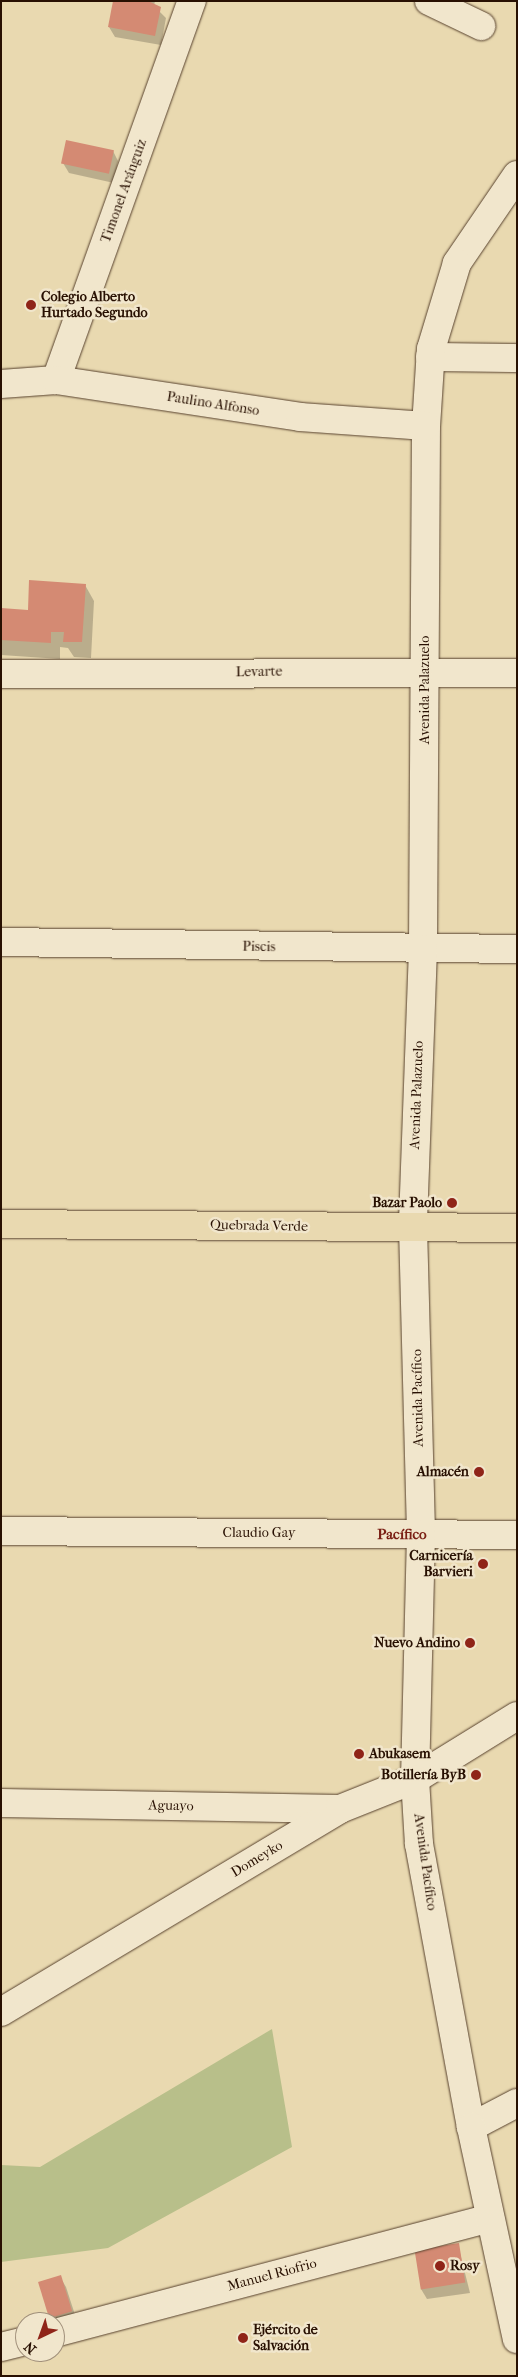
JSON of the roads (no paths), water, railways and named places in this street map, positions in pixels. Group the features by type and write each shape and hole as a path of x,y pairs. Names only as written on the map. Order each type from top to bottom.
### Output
{"main road":[{"name":"Quebrada Verde","path":"1,1224 517,1228"}],"street":[{"name":"Timonel Aránguiz","path":"56,380 192,1"},
{"path":"429,1 481,26"},
{"name":"Avenida Palazuelo","path":"413,1227 423,949 426,426 430,357 435,324 457,263 517,175"},
{"path":"430,357 517,358"},
{"name":"Paulino Alfonso","path":"1,384 56,380 300,418 426,426"},
{"name":"Levarte","path":"1,674 425,670 517,673"},
{"name":"Piscis","path":"1,942 517,950"},
{"name":"Avenida Pacífico","path":"413,1227 421,1534 415,1778 419,1844 471,2128 517,2339"},
{"name":"Claudio Gay","path":"1,1531 517,1535"},
{"name":"Domeyko","path":"1,2012 340,1809 415,1778 517,1716"},
{"name":"Aguayo","path":"1,1803 340,1809"},
{"path":"471,2128 517,2103"},
{"name":"Manuel Riofrio","path":"65,2330 490,2218"},
{"path":"1,2347 15,2344"}],"place":[{"name":"Colegio Alberto Hurtado Segundo","path":"31,305"},
{"name":"Bazar Paolo","path":"452,1203"},
{"name":"Almacén","path":"479,1472"},
{"name":"Carnicería Barvieri","path":"483,1564"},
{"name":"Nuevo Andino","path":"470,1643"},
{"name":"Abukasem","path":"359,1754"},
{"name":"Botillería ByB","path":"476,1775"},
{"name":"Rosy","path":"440,2266"},
{"name":"Ejército de Salvación","path":"243,2338"}],"district":[{"name":"Pacífico","path":"402,1535"}]}
